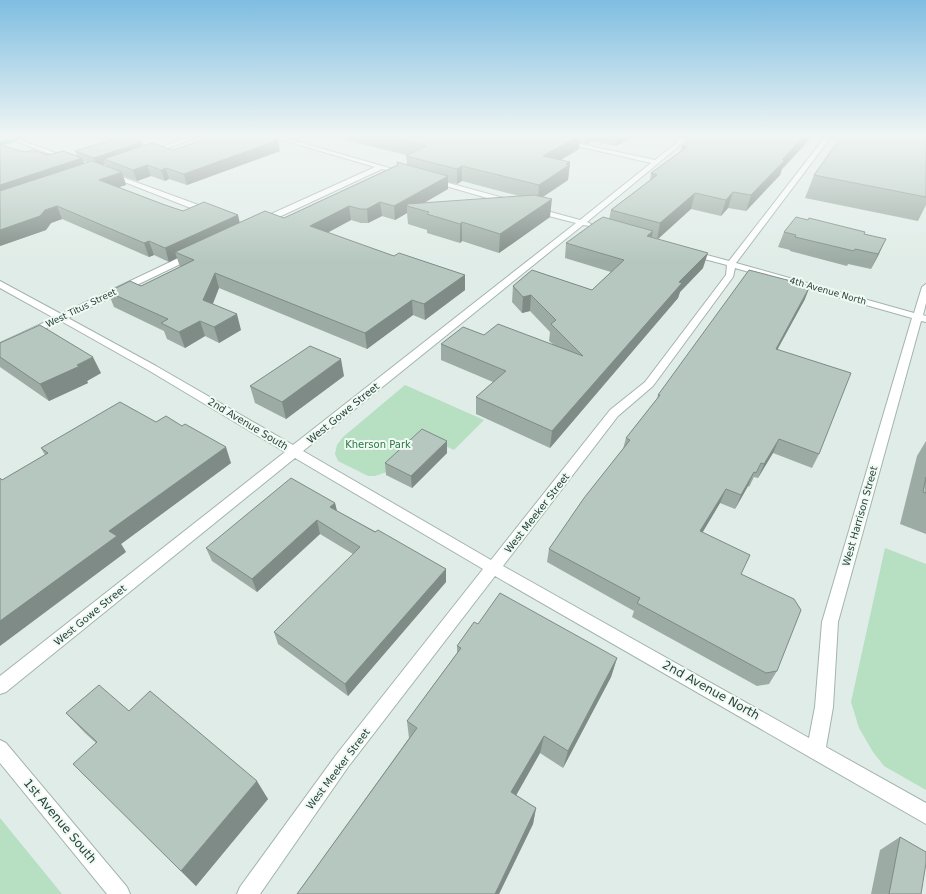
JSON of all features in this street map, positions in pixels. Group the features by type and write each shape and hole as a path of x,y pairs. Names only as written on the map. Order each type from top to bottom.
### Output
{"street":[{"path":"121,179 214,214"},
{"path":"257,224 353,179"},
{"name":"West Gowe Street","path":"0,686 635,179"},
{"name":"West Meeker Street","path":"247,894 342,761 614,413 649,384 730,275 731,264 796,179"},
{"path":"429,180 514,204"},
{"path":"530,208 597,227"},
{"name":"West Titus Street","path":"0,347 202,250"},
{"name":"4th Avenue North","path":"682,250 922,318"},
{"name":"2nd Avenue South","path":"0,284 152,368 494,568"},
{"name":"West Harrison Street","path":"816,750 824,706 830,622 922,318 926,287"},
{"name":"2nd Avenue North","path":"494,568 926,814"},
{"name":"1st Avenue South","path":"0,749 120,894"}],"green space":[{"name":"Kherson Park","path":"405,385 484,420 454,450 426,437 387,472 375,476 368,476 338,461 335,454 337,445 343,437"},
{"path":"885,548 926,564 926,790 884,766 873,752 859,728 851,702"},
{"path":"0,818 62,894 0,894"}],"building":[{"path":"0,179 19,179 0,185"},
{"path":"38,179 103,179 99,180 183,211 204,202 238,215 165,248 149,241 144,243 57,206 45,210 40,216 0,230 0,191"},
{"path":"368,179 443,179 394,206 380,202 367,209 349,206 310,226 394,256 399,253 465,275 424,304 412,300 365,333 215,273 203,300 237,314 214,327 200,321 179,332 161,323 168,319 108,292 130,281 141,286 194,260 175,252 265,211 284,218"},
{"path":"514,179 548,179 539,185"},
{"path":"652,179 767,179 751,195 733,192 726,200 695,193 660,223 611,210"},
{"path":"833,179 926,179 926,197"},
{"path":"534,195 552,199 500,234 462,222 460,224 427,214 429,212 407,206 407,204"},
{"path":"603,217 653,231 647,236 708,253 679,282 682,283 552,431 476,397 506,371 441,344 463,327 484,335 498,324 583,356 551,324 556,320 531,295 523,297 513,286 532,270 592,290 624,260 566,243"},
{"path":"796,217 808,220 809,218 865,232 864,234 886,239 878,254 855,249 854,251 795,237 796,235 784,232"},
{"path":"749,270 810,286 776,349 851,373 819,454 779,439 764,464 761,463 756,473 754,472 741,495 726,489 700,531 750,555 741,574 794,599 801,610 777,671 766,673 637,603 640,598 549,549 584,498 630,440 626,438 660,395 658,395"},
{"path":"40,325 93,357 77,365 80,366 40,384 0,357 0,343"},
{"path":"310,346 341,359 282,402 250,386"},
{"path":"120,402 156,422 166,416 182,426 185,424 226,447 109,531 117,536 0,621 0,478 2,480 48,453 41,448"},
{"path":"422,429 447,441 411,476 385,463"},
{"path":"926,477 926,493 923,492"},
{"path":"291,478 335,503 330,507 375,532 378,530 446,569 345,684 274,632 360,547 317,520 252,579 206,548"},
{"path":"500,593 617,658 568,751 544,736 511,792 536,808 495,894 297,894 417,728 407,721 461,648 457,646 474,622 478,624"},
{"path":"99,685 129,711 150,691 257,781 181,871 73,764 97,742 66,713"},
{"path":"900,837 926,852 926,863 921,894 889,894"}]}
